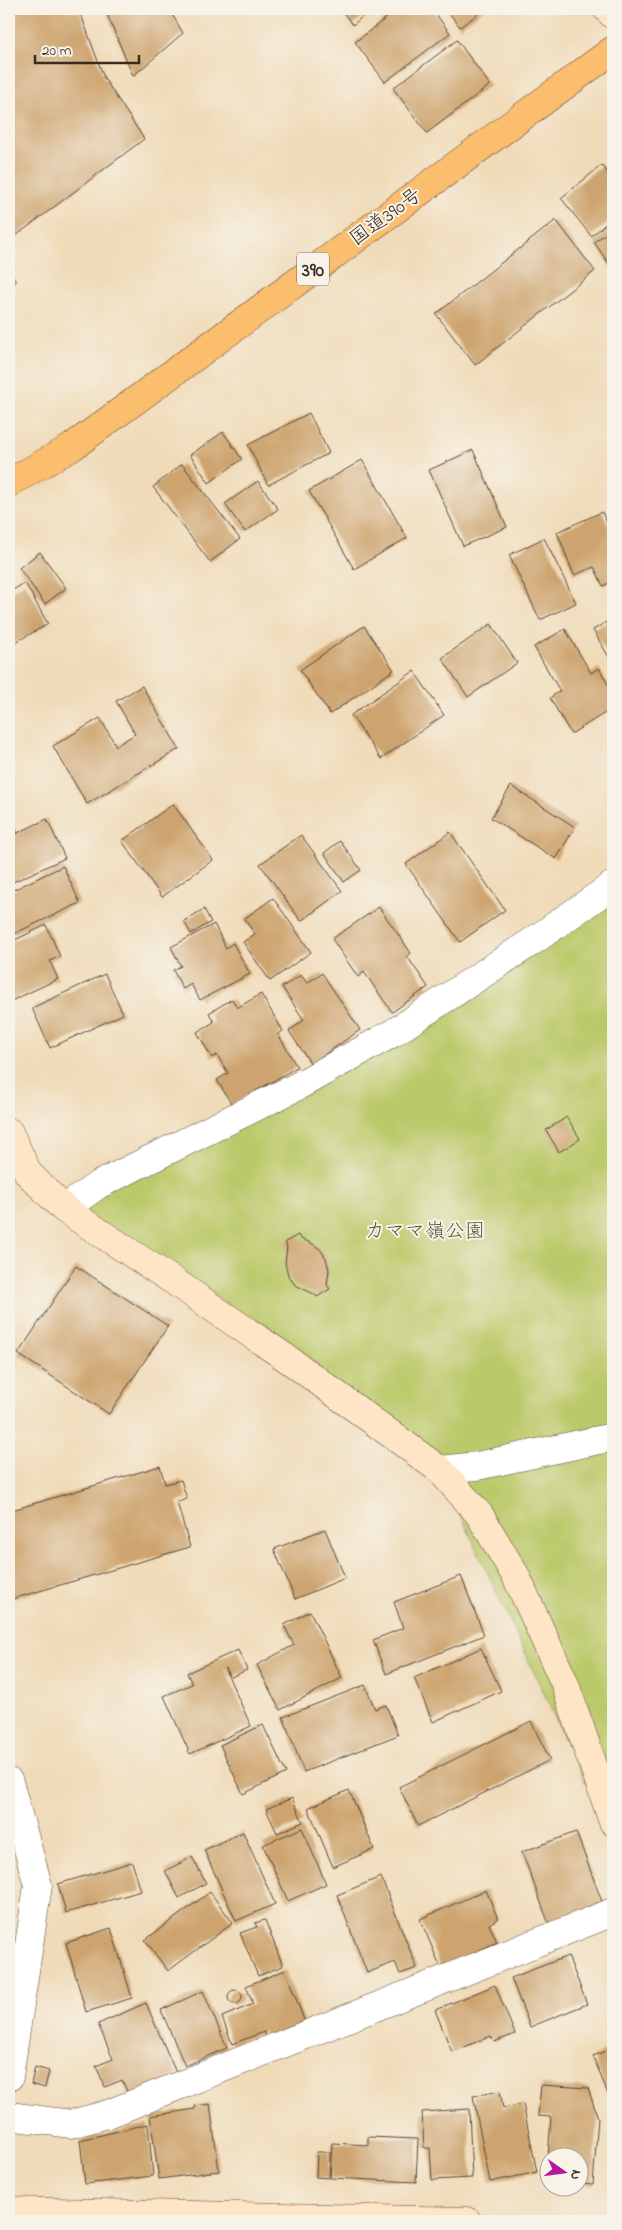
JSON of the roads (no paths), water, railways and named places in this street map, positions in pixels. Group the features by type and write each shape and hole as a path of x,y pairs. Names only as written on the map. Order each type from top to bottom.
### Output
{"highway":[{"name":"国道390号","path":"9,483 72,447 613,50"}],"street":[{"path":"606,9 613,15"},
{"path":"64,1209 98,1185 296,1087 392,1033 539,937 613,885"},
{"path":"9,1132 28,1173 64,1209 284,1356 440,1470 479,1514 516,1576 565,1684 613,1822"},
{"path":"440,1470 477,1466 613,1437"},
{"path":"9,1782 38,1885 9,2077"},
{"path":"9,2116 71,2124 108,2114 613,1912"},
{"path":"9,2211 119,2217 467,2221"}],"park label":[{"name":"カママ嶺公園","path":"425,1230"}]}
